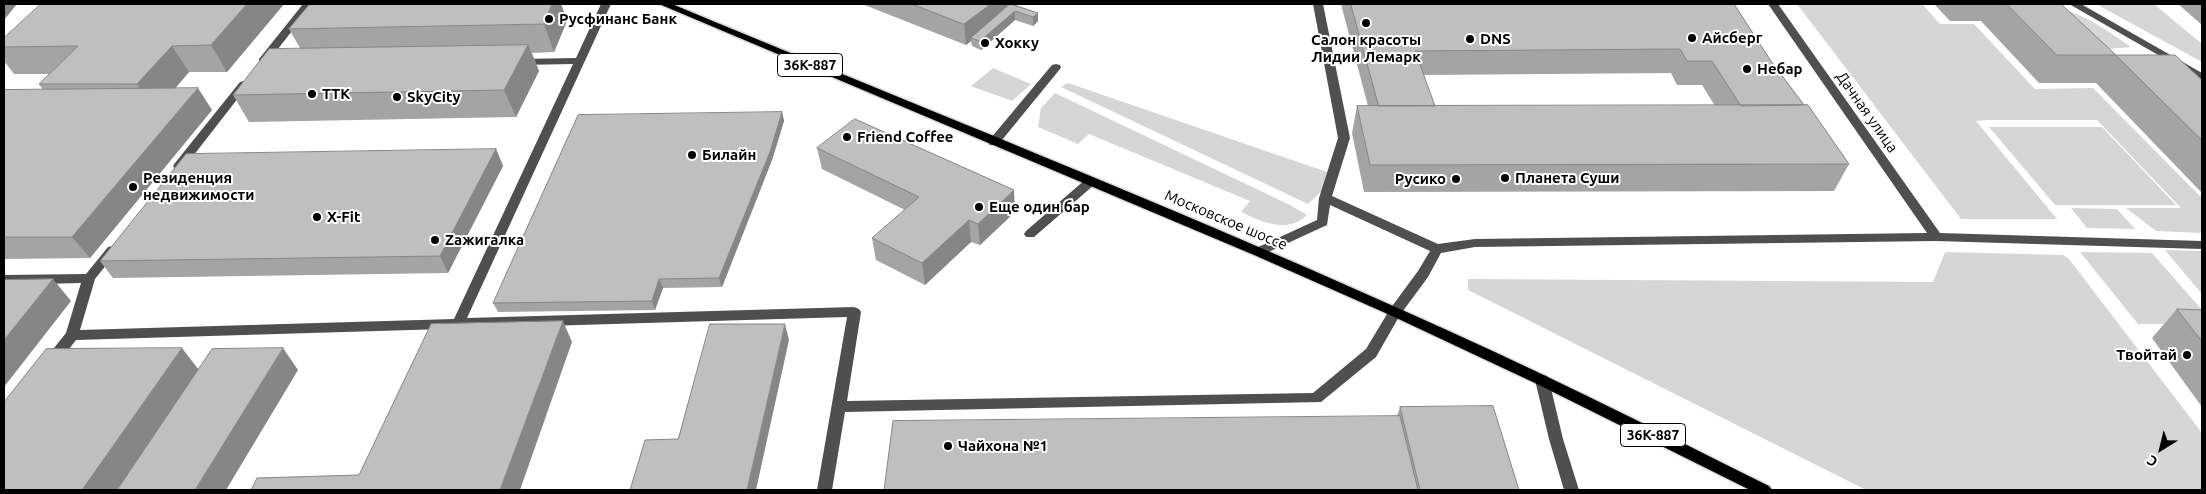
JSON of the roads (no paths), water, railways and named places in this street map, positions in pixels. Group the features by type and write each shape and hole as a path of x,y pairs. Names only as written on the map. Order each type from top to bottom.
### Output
{"main road":[{"name":"Московское шоссе","path":"664,4 1258,252 1394,312 1542,380 1764,490"}],"street":[{"path":"174,172 308,4"},
{"path":"459,322 606,4"},
{"path":"1258,252 1323,222 1326,198 1344,138 1318,4"},
{"name":"Дачная улица","path":"1773,4 1936,237"},
{"path":"2074,4 2202,77"},
{"path":"511,62 579,61"},
{"path":"259,66 278,66"},
{"path":"994,142 1056,67"},
{"path":"1030,234 1090,182"},
{"path":"1326,198 1437,249 1475,243 1936,237 2202,245"},
{"path":"41,374 72,334 89,278 120,240"},
{"path":"839,407 1316,398 1371,353 1394,312 1423,274 1437,249"},
{"path":"4,280 89,278"},
{"path":"72,334 854,312 825,490"},
{"path":"1542,380 1556,440 1572,490"}],"place":[{"name":"Русфинанс Банк","path":"549,19"},
{"name":"Салон красоты Лидии Лемарк","path":"1366,23"},
{"name":"Айсберг","path":"1692,38"},
{"name":"DNS","path":"1470,39"},
{"name":"Хокку","path":"985,43"},
{"name":"Небар","path":"1747,69"},
{"name":"ТТК","path":"312,94"},
{"name":"SkyCity","path":"397,97"},
{"name":"Friend Coffee","path":"847,137"},
{"name":"Билайн","path":"692,155"},
{"name":"Планета Суши","path":"1505,178"},
{"name":"Русико","path":"1456,179"},
{"name":"Резиденция недвижимости","path":"133,187"},
{"name":"Еще один бар","path":"979,207"},
{"name":"X-Fit","path":"317,217"},
{"name":"Zажигалка","path":"435,240"},
{"name":"Твойтай","path":"2187,355"},
{"name":"Чайхона №1","path":"948,446"}]}
